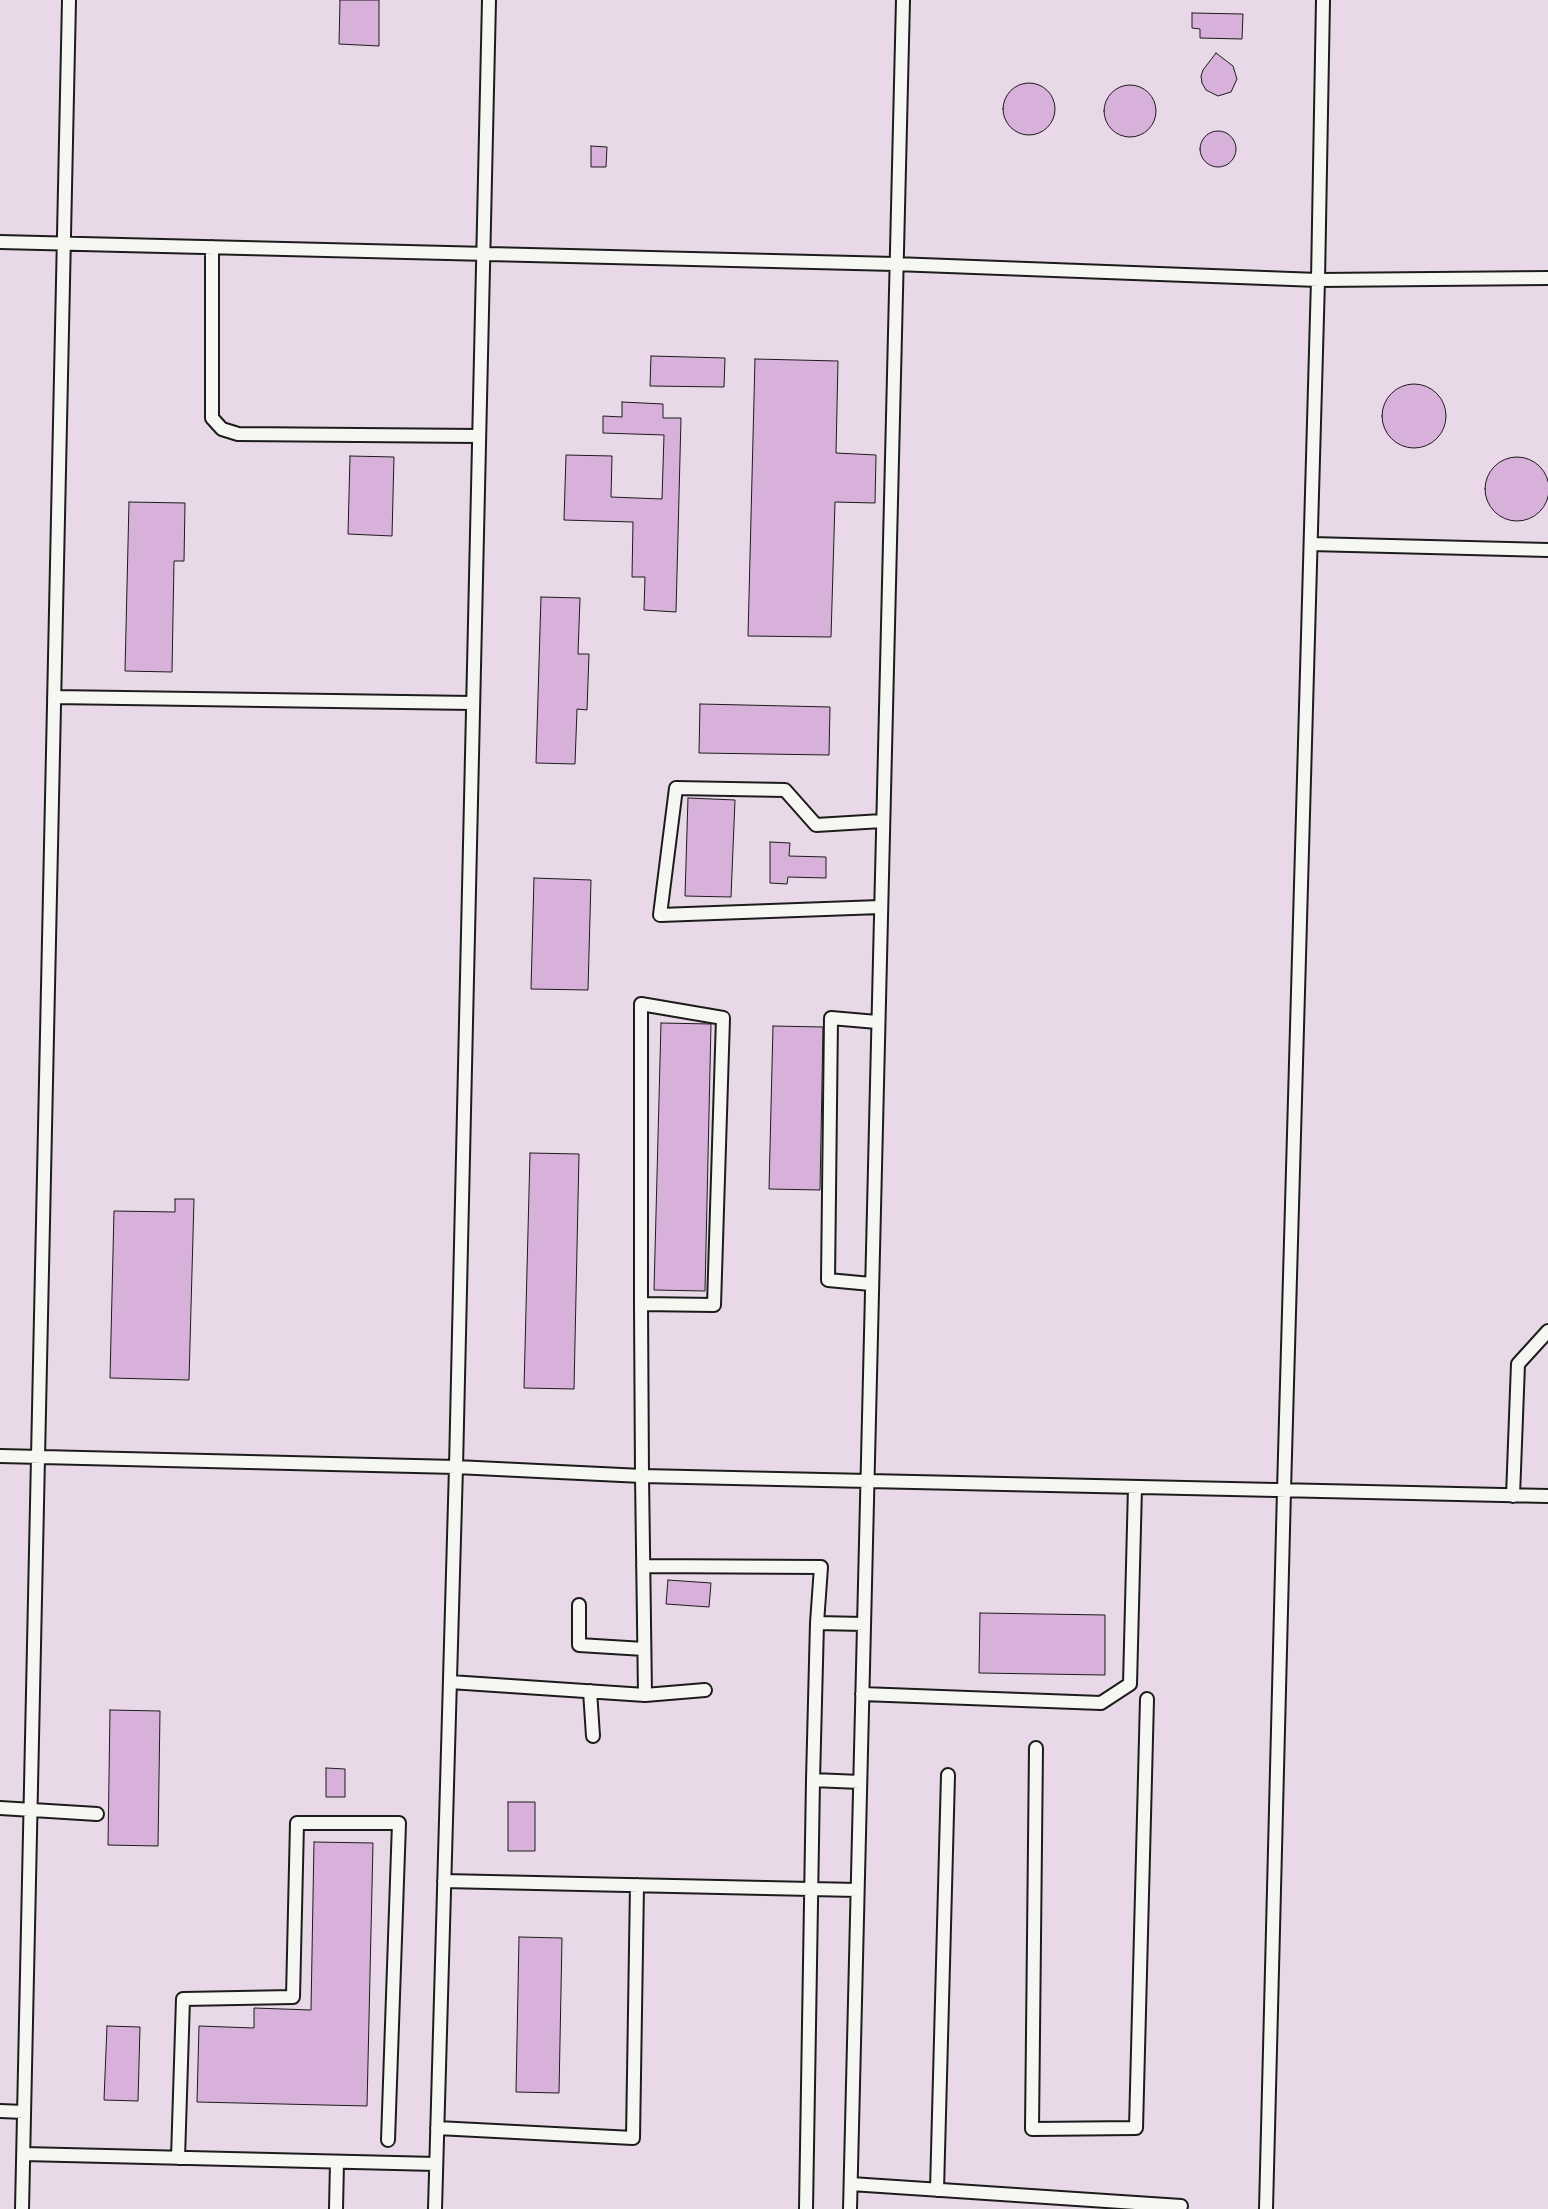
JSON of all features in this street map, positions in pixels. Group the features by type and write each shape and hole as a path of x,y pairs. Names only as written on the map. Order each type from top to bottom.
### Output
{"lane":[{"path":"22,2209 69,0"},
{"path":"436,2209 456,1467 489,0"},
{"path":"850,2209 902,0"},
{"path":"1266,2209 1318,280 1323,0"},
{"path":"0,242 895,264 1318,280 1548,278"},
{"path":"212,247 212,418 222,429 238,434 479,436"},
{"path":"1311,544 1548,550"},
{"path":"54,697 474,702"},
{"path":"880,907 660,915 676,788 785,790 816,825 882,821"},
{"path":"641,1304 714,1305 723,1018 641,1004 641,1304 645,1695"},
{"path":"871,1284 828,1280 831,1018 878,1022"},
{"path":"1513,1496 1518,1364 1548,1331"},
{"path":"0,1456 456,1467 642,1476 1548,1496"},
{"path":"862,1694 1100,1704 1130,1684 1135,1486"},
{"path":"643,1566 821,1567 817,1623 813,1780 806,2209"},
{"path":"579,1605 579,1645 644,1649"},
{"path":"817,1623 864,1624"},
{"path":"450,1682 645,1695 705,1690"},
{"path":"590,1691 593,1736"},
{"path":"1036,1748 1032,2129 1136,2128 1147,1699"},
{"path":"937,2190 948,1775"},
{"path":"813,1780 860,1782"},
{"path":"0,1808 31,1808 97,1814"},
{"path":"178,2158 183,1999 293,1997 297,1823 399,1823 388,2140"},
{"path":"444,1881 858,1890"},
{"path":"437,2128 633,2138 638,1885"},
{"path":"0,2112 24,2112"},
{"path":"24,2154 436,2164"},
{"path":"336,2162 336,2209"},
{"path":"851,2184 1180,2206"}],"shaded area":[{"path":"0,0 1548,0 1548,2209 0,2209"}],"building":[{"path":"340,0 379,0 379,46 339,44"},
{"path":"1192,13 1243,14 1242,39 1200,38 1200,29 1192,28"},
{"path":"1216,53 1233,66 1237,79 1231,92 1218,96 1206,90 1201,76 1203,70"},
{"path":"1029,83 1039,85 1047,91 1053,99 1055,109 1053,119 1047,127 1039,133 1029,135 1019,133 1011,127 1005,119 1003,109 1005,99 1011,91 1019,85"},
{"path":"1130,85 1140,87 1148,93 1154,101 1156,111 1154,121 1148,129 1140,135 1130,137 1120,135 1112,129 1106,121 1104,111 1106,101 1112,93 1120,87"},
{"path":"1218,131 1225,132 1231,136 1235,142 1235,156 1231,162 1225,166 1218,167 1211,166 1205,162 1201,156 1200,149 1201,142 1205,136 1211,132"},
{"path":"591,146 607,147 606,167 591,167"},
{"path":"651,356 725,358 724,387 650,386"},
{"path":"755,359 838,361 836,453 876,455 875,503 835,502 831,637 748,636"},
{"path":"1414,384 1432,389 1437,393 1441,398 1446,416 1441,434 1437,439 1432,443 1414,448 1396,443 1391,439 1387,434 1382,416 1387,398 1391,393 1396,389"},
{"path":"622,402 663,404 663,418 681,418 676,612 644,610 645,577 632,577 633,522 564,520 566,455 612,456 611,497 662,499 664,435 603,433 603,416 622,417"},
{"path":"350,456 394,457 392,536 348,534"},
{"path":"1517,457 1535,462 1540,466 1544,471 1549,489 1544,507 1540,512 1535,516 1517,521 1499,516 1494,512 1490,507 1485,489 1490,471 1494,466 1499,462"},
{"path":"129,502 185,503 184,561 174,561 172,672 125,671"},
{"path":"541,597 580,598 578,654 589,654 587,710 577,709 575,764 536,763"},
{"path":"700,704 830,707 829,755 699,753"},
{"path":"688,798 735,800 731,897 685,896"},
{"path":"770,842 790,843 789,856 826,857 826,878 788,877 787,884 770,883"},
{"path":"534,878 591,880 588,990 531,989"},
{"path":"661,1023 711,1024 705,1291 654,1290"},
{"path":"773,1026 823,1027 820,1190 769,1189"},
{"path":"530,1153 579,1154 574,1389 524,1388"},
{"path":"175,1199 194,1199 189,1380 110,1378 114,1211 175,1212"},
{"path":"668,1580 711,1583 709,1607 666,1604"},
{"path":"980,1613 1105,1615 1105,1675 979,1673"},
{"path":"110,1710 160,1711 158,1846 108,1845"},
{"path":"326,1768 345,1769 345,1797 326,1797"},
{"path":"508,1802 535,1802 535,1851 508,1851"},
{"path":"314,1842 373,1843 367,2106 197,2102 199,2026 254,2028 254,2008 311,2010"},
{"path":"519,1937 562,1938 559,2093 516,2092"},
{"path":"107,2026 140,2027 138,2101 104,2100"}]}
